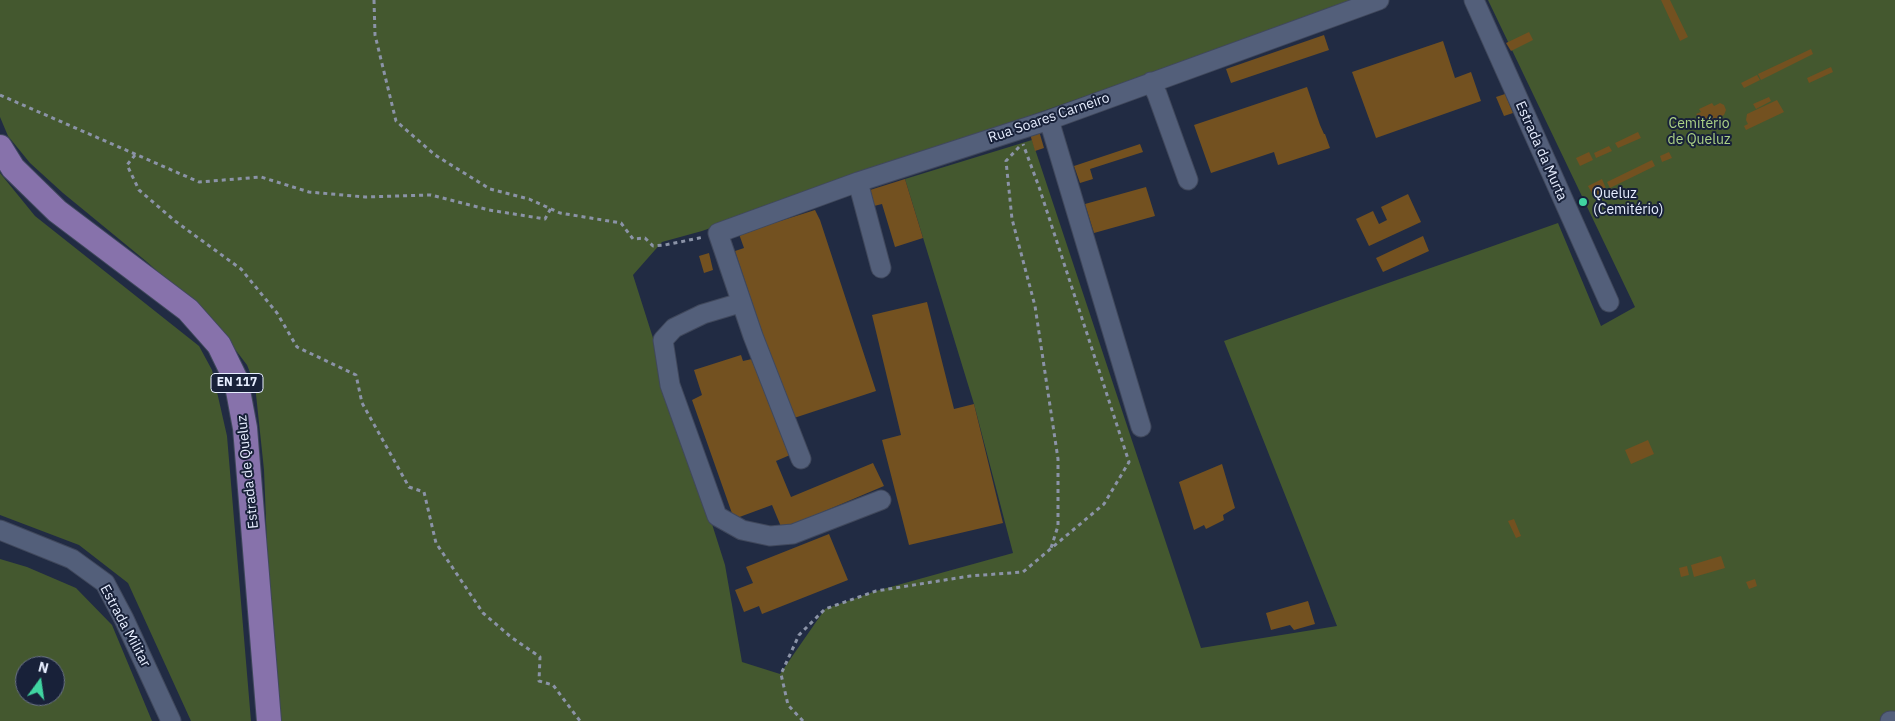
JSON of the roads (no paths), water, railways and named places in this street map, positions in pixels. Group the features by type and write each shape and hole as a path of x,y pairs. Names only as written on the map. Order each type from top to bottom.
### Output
{"main road":[{"name":"Estrada de Queluz","path":"0,147 13,168 57,211 188,310 219,345 236,380 245,428 269,721"}],"street":[{"name":"Rua Soares Carneiro","path":"740,303 718,233 858,182 1049,120 1379,0"},
{"name":"Estrada da Murta","path":"1474,0 1609,302"},
{"path":"1151,82 1188,180"},
{"path":"1049,120 1141,427"},
{"path":"858,182 881,268"},
{"path":"801,459 740,303 703,314 674,328 663,340 670,385 717,516 742,530 770,536 793,534 881,500"},
{"name":"Estrada Militar","path":"0,530 72,558 105,583 124,619 171,721"}],"place":[{"name":"Queluz (Cemitério)","path":"1583,202"}],"park label":[{"name":"Cemitério de Queluz","path":"1699,132"}]}
